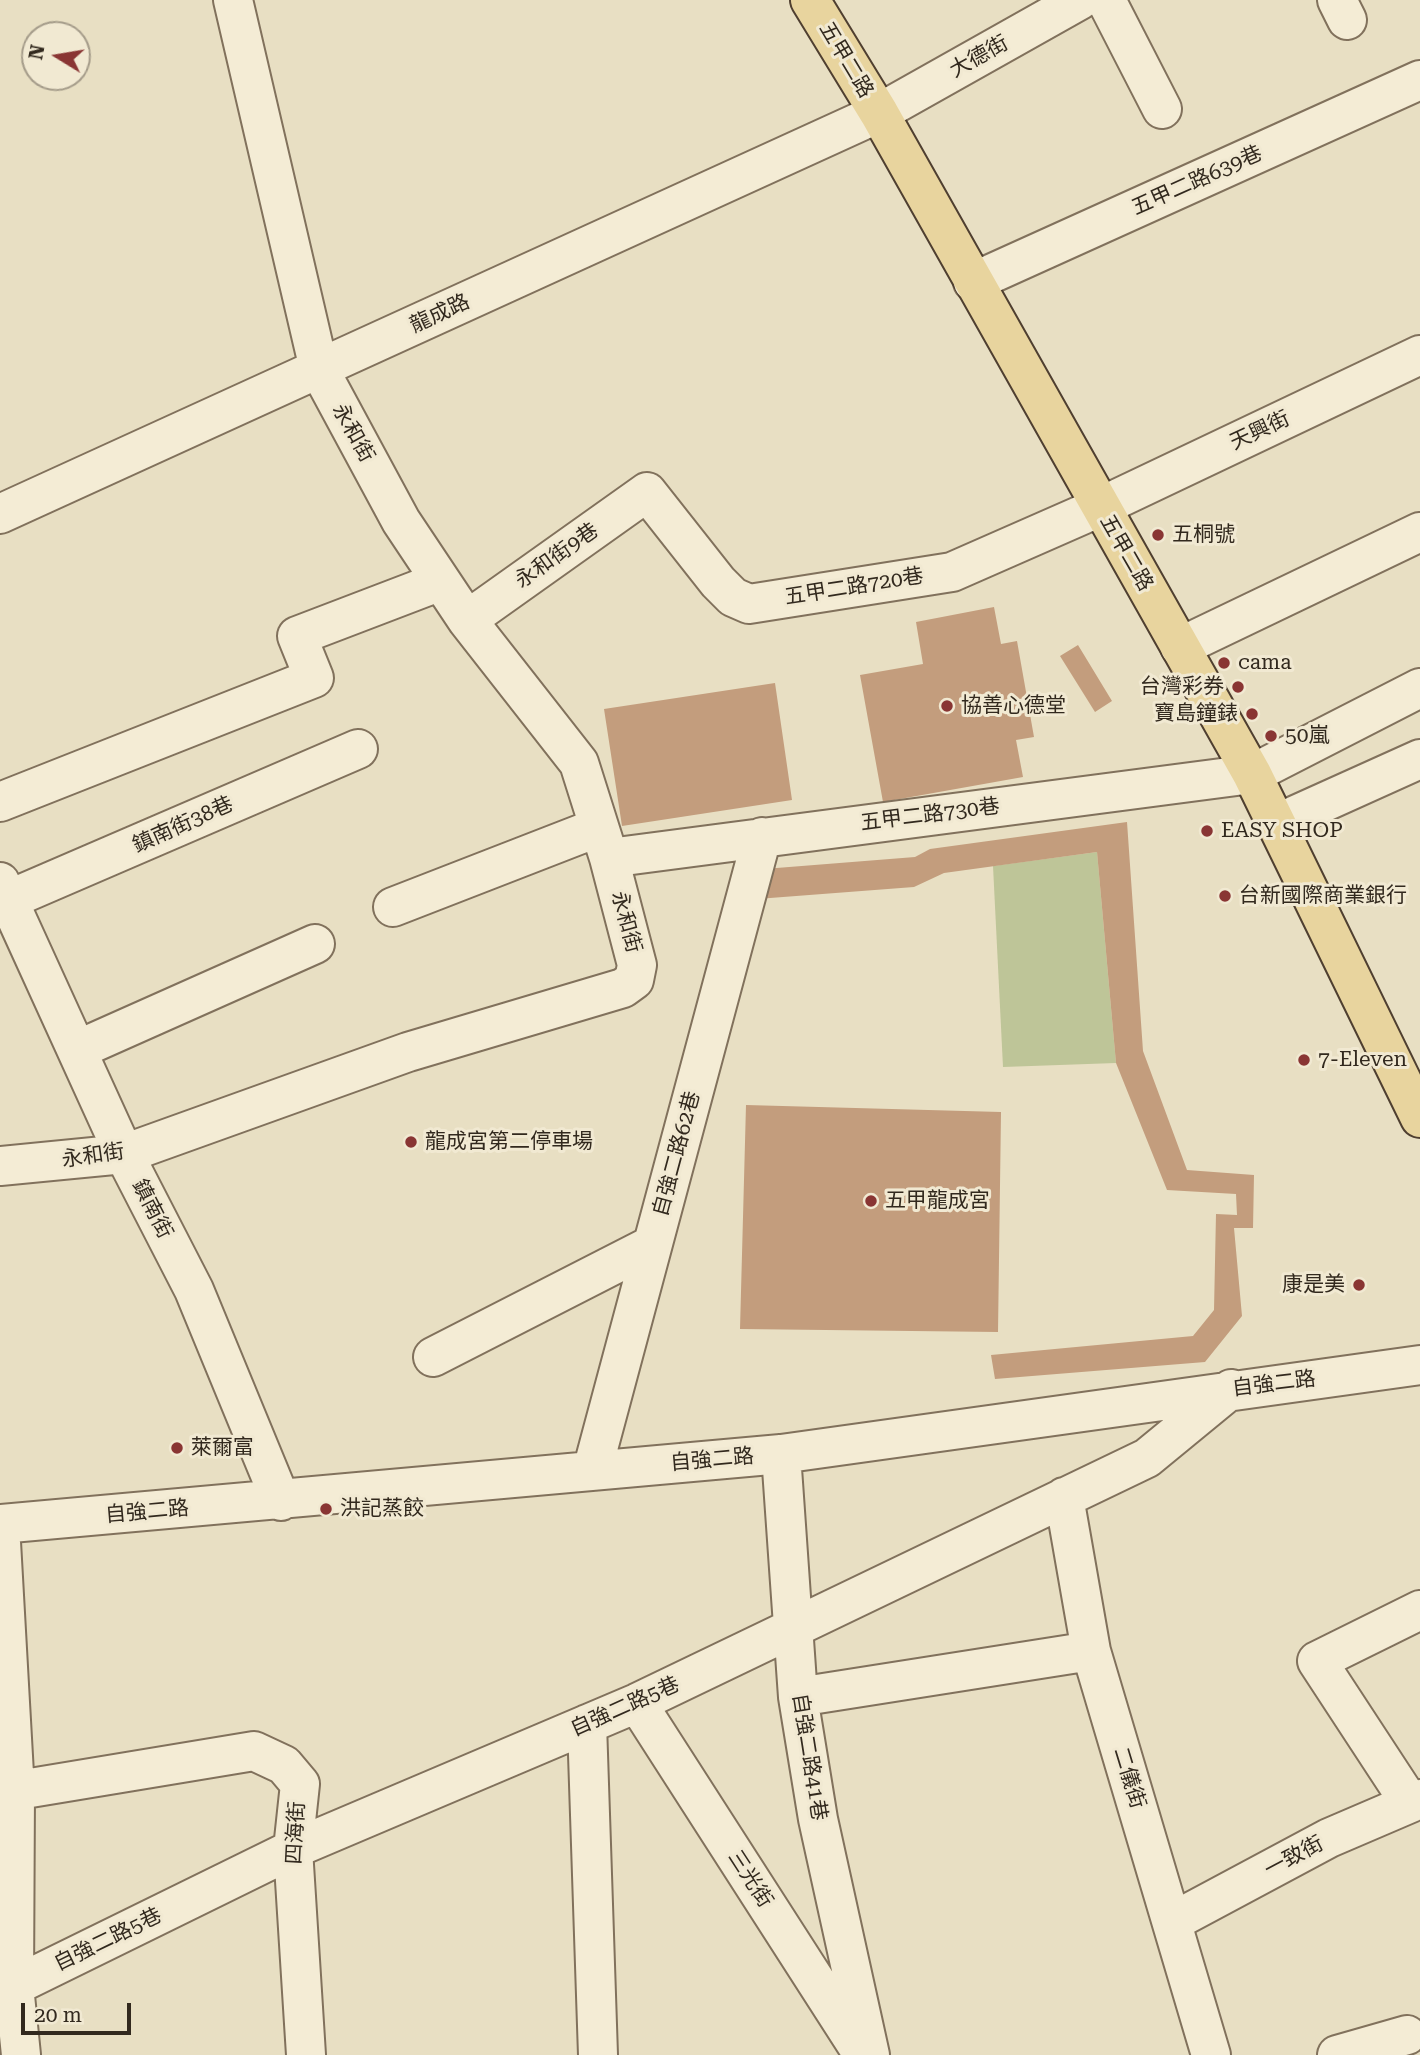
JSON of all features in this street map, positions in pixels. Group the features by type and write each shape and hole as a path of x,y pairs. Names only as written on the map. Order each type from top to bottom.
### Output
{"main road":[{"name":"五甲二路","path":"810,0 879,113 1252,774 1420,1118"}],"street":[{"name":"永和街","path":"0,1166 124,1154 408,1052 623,988 634,980 637,965 579,763 467,620 441,581 401,520 318,369 233,0"},
{"name":"大德街","path":"879,113 1080,0"},
{"path":"1106,0 1162,109"},
{"name":"五甲二路639巷","path":"973,282 1420,80"},
{"name":"龍成路","path":"0,514 879,113"},
{"name":"天興街","path":"1100,508 1420,355"},
{"name":"五甲二路720巷","path":"647,492 719,582 733,597 749,604 951,572 976,564 1100,508"},
{"name":"永和街9巷","path":"467,620 647,492"},
{"path":"1180,647 1420,532"},
{"path":"0,802 314,678 297,636 441,581"},
{"name":"五甲二路730巷","path":"393,907 604,843 762,837 1252,774 1420,688"},
{"name":"鎮南街38巷","path":"4,891 358,749"},
{"path":"1278,823 1420,759"},
{"name":"自強二路62巷","path":"592,1471 762,837"},
{"name":"鎮南街","path":"4,891 124,1154 194,1290 281,1501"},
{"path":"77,1050 315,944"},
{"path":"433,1357 652,1245"},
{"name":"自強二路","path":"0,1524 281,1501 781,1454 1231,1389 1420,1365"},
{"name":"自強二路5巷","path":"7,1989 292,1849 637,1703 1147,1458 1231,1389"},
{"name":"自強二路41巷","path":"781,1454 798,1697 818,1818 870,2055"},
{"name":"二儀街","path":"1064,1497 1091,1651 1210,2055"},
{"path":"0,1524 8,1793 7,1989 21,2055"},
{"path":"1415,1801 1317,1661 1420,1610"},
{"path":"798,1697 1091,1651"},
{"name":"三光街","path":"637,1703 863,2055"},
{"path":"587,1724 598,2055"},
{"name":"四海街","path":"8,1793 254,1751 284,1765 300,1784 292,1849 306,2055"},
{"name":"一致街","path":"1172,1922 1329,1838 1415,1801"},
{"path":"1337,2055 1407,2035"}],"green space":[{"path":"1097,852 1116,1063 1003,1067 993,866"}],"building":[{"name":"協善心德堂","path":"994,607 1001,644 1017,641 1034,737 1016,740 1023,777 883,802 860,675 923,664 916,622"},
{"path":"1078,645 1112,701 1095,712 1060,656"},
{"path":"775,683 792,800 622,826 604,709"},
{"path":"1127,822 1143,1051 1187,1170 1254,1175 1253,1228 1234,1228 1242,1316 1205,1362 995,1379 991,1355 1193,1336 1214,1310 1216,1214 1237,1215 1236,1194 1167,1190 1116,1063 1097,852 944,873 914,887 757,899 764,869 915,857 930,849"},
{"name":"五甲龍成宮","path":"746,1105 1001,1112 998,1332 740,1329"}],"place":[{"name":"五桐號","path":"1158,535"},
{"name":"cama","path":"1224,663"},
{"name":"台灣彩券","path":"1238,687"},
{"name":"協善心德堂","path":"947,706"},
{"name":"寶島鐘錶","path":"1252,714"},
{"name":"50嵐","path":"1271,736"},
{"name":"EASY SHOP","path":"1207,831"},
{"name":"台新國際商業銀行","path":"1225,896"},
{"name":"7-Eleven","path":"1304,1060"},
{"name":"龍成宮第二停車場","path":"411,1142"},
{"name":"五甲龍成宮","path":"871,1201"},
{"name":"康是美","path":"1359,1285"},
{"name":"萊爾富","path":"177,1448"},
{"name":"洪記蒸餃","path":"326,1509"}]}
